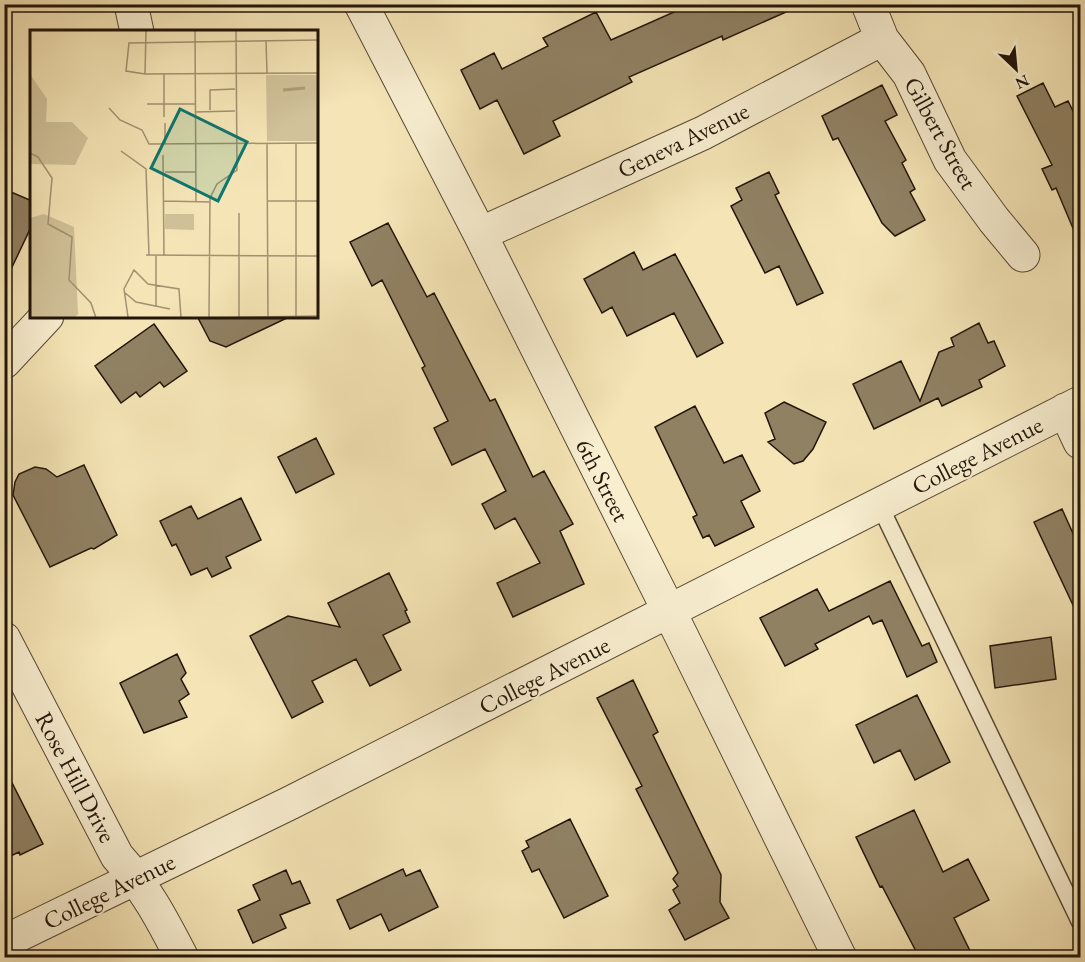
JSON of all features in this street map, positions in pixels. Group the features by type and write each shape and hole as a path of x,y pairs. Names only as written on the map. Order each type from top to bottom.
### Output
{"street":[{"path":"131,4 137,30"},
{"name":"6th Street","path":"360,4 480,234 840,957"},
{"name":"Gilbert Street","path":"868,4 882,39 909,74 950,160 1023,255"},
{"name":"Geneva Avenue","path":"480,234 703,133 882,39"},
{"path":"4,362 45,318"},
{"path":"1073,406 1080,442"},
{"name":"College Avenue","path":"4,942 669,612 1073,406"},
{"name":"Rose Hill Drive","path":"4,639 117,856 137,878 182,957"}],"lane":[{"path":"879,504 1080,922"}],"building":[{"path":"692,4 804,4 723,40 722,36 629,77 632,82 553,121 560,136 524,154 497,100 480,109 461,70 494,53 502,69 548,46 543,38 596,12 611,40"},
{"path":"1043,83 1055,107 1068,101 1080,125 1080,245 1056,188 1052,190 1042,169 1052,165 1017,96"},
{"path":"882,85 897,115 885,121 906,160 902,163 915,189 910,192 925,220 895,236 882,223 838,138 833,140 822,116"},
{"path":"769,172 779,193 775,195 823,293 797,305 779,266 765,273 731,206 742,200 736,188"},
{"path":"4,189 30,200 30,229 4,284"},
{"path":"388,223 427,297 434,293 490,401 495,399 533,477 544,471 573,524 560,531 584,584 513,617 497,583 540,563 515,518 495,529 482,504 506,491 485,449 452,465 434,428 448,421 422,368 425,366 382,280 372,286 350,242"},
{"path":"634,252 643,270 675,254 723,343 697,357 674,313 627,336 612,307 602,313 584,279"},
{"path":"198,318 287,318 226,347 210,341"},
{"path":"979,323 988,343 994,341 1005,366 979,380 982,387 942,406 938,398 874,429 853,384 901,361 920,401 939,352 954,346 951,338"},
{"path":"154,324 187,371 164,387 160,382 140,397 136,392 121,403 95,366"},
{"path":"784,402 826,422 813,449 803,461 794,464 768,442 775,439 765,413"},
{"path":"695,406 724,463 742,455 760,491 741,501 754,527 715,546 709,535 703,538 693,517 697,515 655,427"},
{"path":"316,438 334,474 296,493 278,457"},
{"path":"84,465 117,535 94,549 91,548 50,567 13,495 15,482 19,474 35,467 46,469 57,477"},
{"path":"241,498 261,540 226,557 231,568 212,577 207,568 191,575 176,544 172,546 160,521 191,506 198,519"},
{"path":"1062,509 1080,549 1080,620 1034,522"},
{"path":"389,573 407,610 405,611 410,622 383,635 401,670 370,686 356,659 312,681 323,702 292,718 250,636 288,616 340,627 328,603"},
{"path":"890,581 922,646 929,643 937,662 907,677 882,620 873,624 869,616 815,644 818,649 785,666 760,618 817,589 829,611"},
{"path":"1051,637 1056,679 995,688 990,646"},
{"path":"177,654 186,673 181,679 189,694 179,701 187,717 144,733 120,683"},
{"path":"633,680 658,732 653,735 721,875 720,902 729,918 685,940 669,910 680,903 673,890 678,886 673,879 678,873 636,789 642,786 597,698"},
{"path":"917,695 950,762 915,780 900,750 874,763 856,725"},
{"path":"4,767 43,844 20,855 19,852 4,859"},
{"path":"914,810 943,872 968,859 989,900 954,918 973,957 919,957 882,886 880,887 856,837"},
{"path":"570,819 608,896 564,918 539,869 532,872 522,851 529,847 526,841"},
{"path":"403,869 406,876 420,870 438,907 389,931 381,914 350,929 337,900"},
{"path":"286,870 292,884 300,881 310,903 280,915 286,928 253,943 238,910 260,900 253,885"}]}
